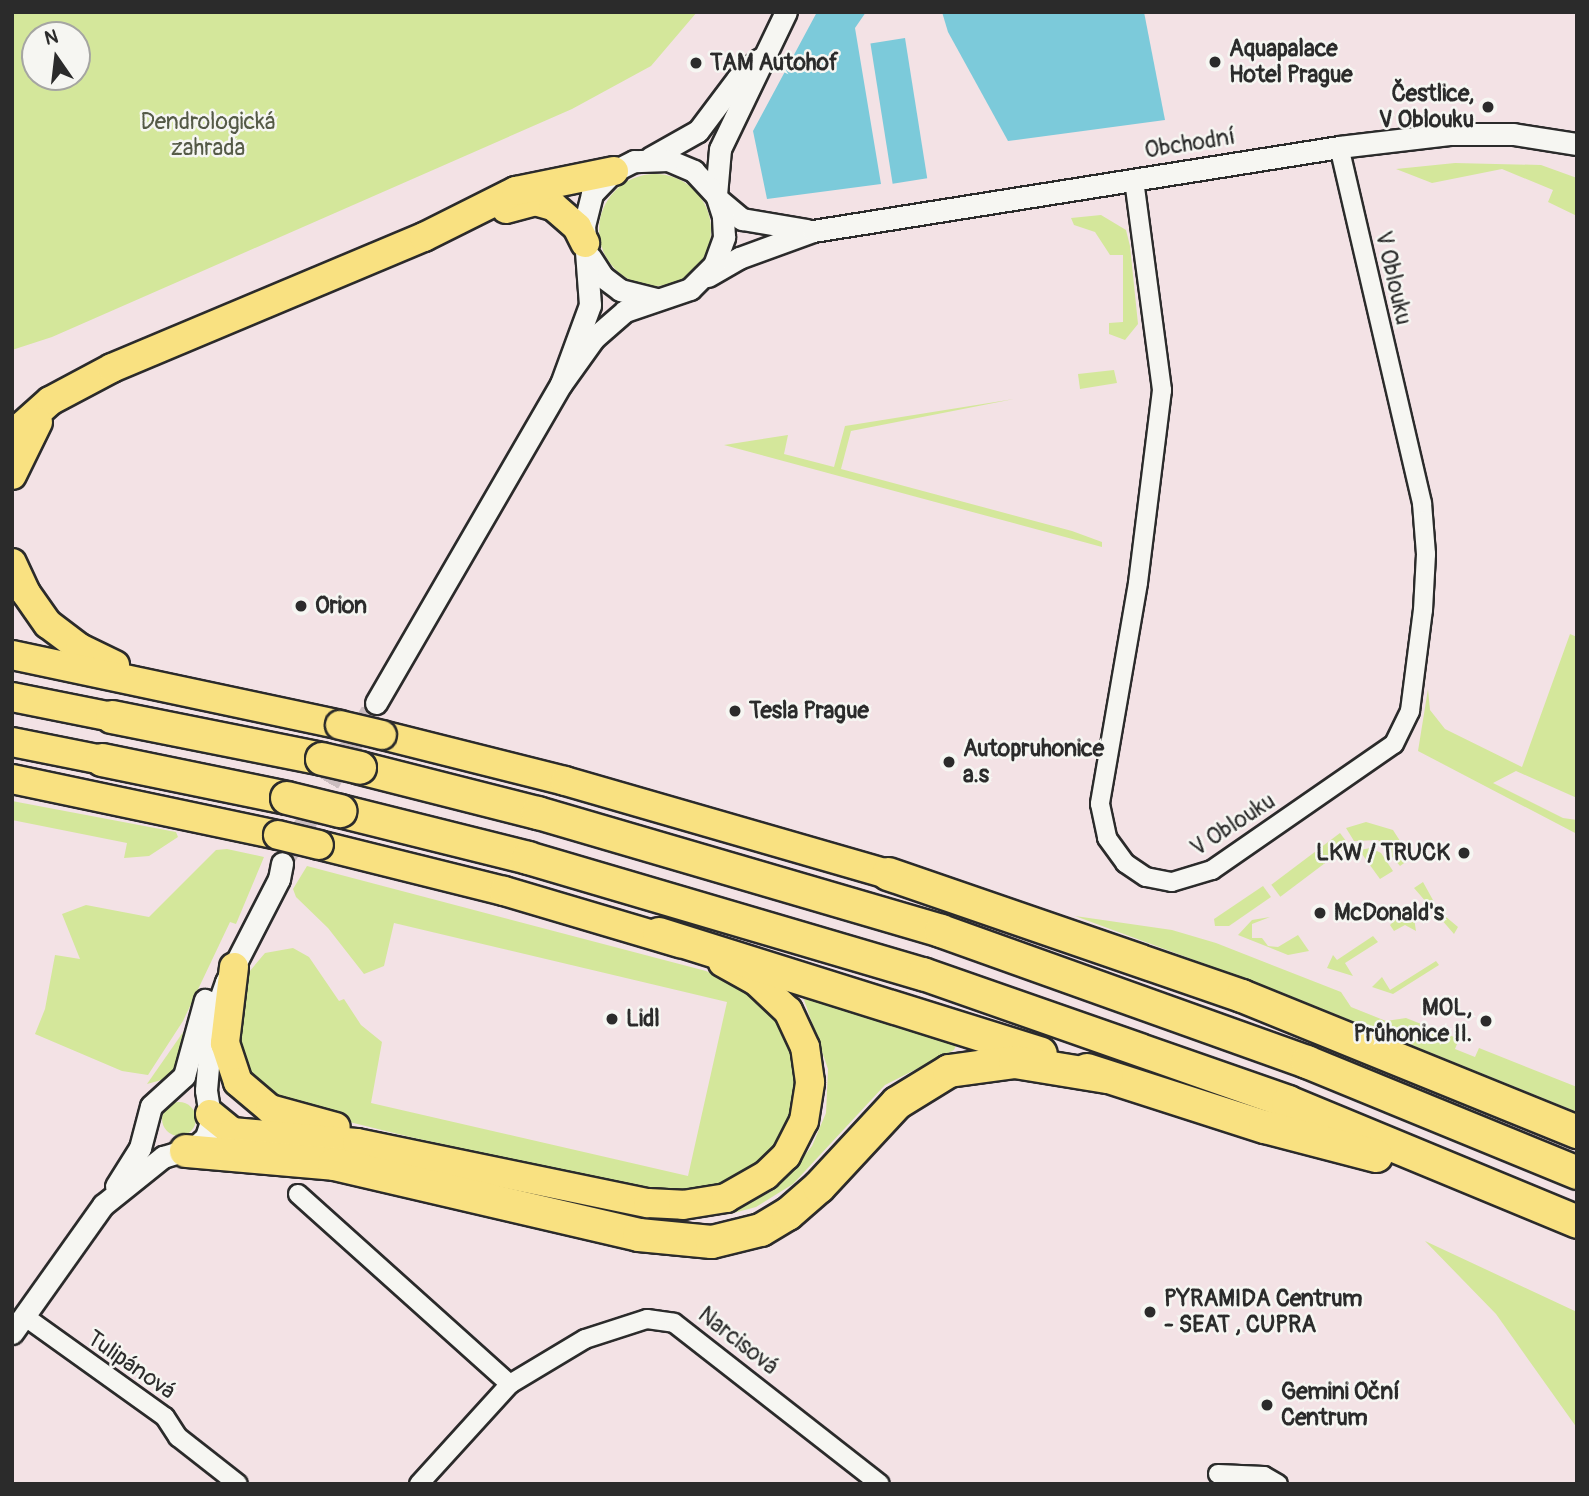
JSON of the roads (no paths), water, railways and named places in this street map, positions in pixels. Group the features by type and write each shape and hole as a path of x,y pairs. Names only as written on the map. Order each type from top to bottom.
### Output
{"highway":[{"path":"12,435 36,411 76,387 424,237 531,185 614,171"},
{"path":"424,237 535,201 562,212 586,247"},
{"path":"12,475 32,430 76,387"},
{"path":"12,563 34,606 61,636 104,661 211,696"},
{"path":"12,655 340,725 565,780 888,874 1242,996 1577,1132"},
{"path":"12,697 360,768 565,820 941,931 1307,1062 1577,1173"},
{"path":"12,742 287,798 528,858 923,974 1288,1102 1577,1222"},
{"path":"12,779 278,835 659,934 760,962 1265,1127 1498,1188"},
{"path":"209,1111 232,1132 357,1143 467,1162 638,1202 683,1205 739,1192 786,1156 804,1121 810,1082 808,1058 796,1025 779,1000 750,976 659,934"},
{"path":"234,967 225,1043 234,1073 252,1097 281,1113 424,1146 467,1162"},
{"path":"182,1151 334,1164 639,1235 712,1242 761,1230 788,1214 819,1188 897,1103 949,1072 1015,1062 1107,1077"}],"street":[{"path":"376,703 561,384 615,316 700,282 722,247 724,227 717,197 720,149 752,87 760,59 786,12"},
{"path":"561,384 590,305 586,247 588,204 614,171 648,159 698,131 738,78 760,59"},
{"name":"Obchodní","path":"700,282 739,258 813,231 1339,147 1449,134 1513,134 1577,144"},
{"name":"V Oblouku","path":"1134,180 1163,390 1138,583 1100,804 1107,838 1125,863 1146,877 1172,882 1212,870 1394,744 1410,711 1423,610 1426,554 1422,503 1339,147"},
{"path":"648,159 686,166 717,197"},
{"name":"Obchodní","path":"717,197 742,219 813,231"},
{"path":"586,247 603,277 620,290 662,298"},
{"path":"18,1325 140,1148 155,1100 184,1076 198,1021 218,971 267,878 282,863 279,880 234,967 212,1022 206,1137 147,1168 101,1207"},
{"path":"169,1090 188,1090 209,1111"},
{"path":"148,1122 160,1145 182,1151"},
{"path":"298,1194 510,1384"},
{"name":"Narcisová","path":"419,1484 510,1384 585,1339 646,1319 674,1323 880,1484"},
{"name":"Tulipánová","path":"18,1325 165,1417 178,1437 238,1484"},
{"path":"1218,1474 1264,1476 1278,1484"}],"water":[{"path":"817,12 866,12 855,28 881,184 767,199 753,131"},
{"path":"942,12 1144,12 1165,120 1008,141 948,32"},
{"path":"905,38 927,178 893,184 870,43"}],"tunnel":[{"path":"282,863 376,703"}],"place":[{"name":"Aquapalace Hotel Prague","path":"1215,62"},
{"name":"TAM Autohof","path":"696,63"},
{"name":"Čestlice, V Oblouku","path":"1488,107"},
{"name":"Orion","path":"301,606"},
{"name":"Tesla Prague","path":"735,711"},
{"name":"Autopruhonice a.s","path":"949,762"},
{"name":"LKW / TRUCK","path":"1464,853"},
{"name":"McDonald's","path":"1320,913"},
{"name":"Lidl","path":"612,1019"},
{"name":"MOL, Průhonice II.","path":"1486,1021"},
{"name":"PYRAMIDA Centrum - SEAT , CUPRA","path":"1150,1312"},
{"name":"Gemini Oční Centrum","path":"1267,1405"}],"park label":[{"name":"Dendrologická zahrada","path":"208,135"}]}
